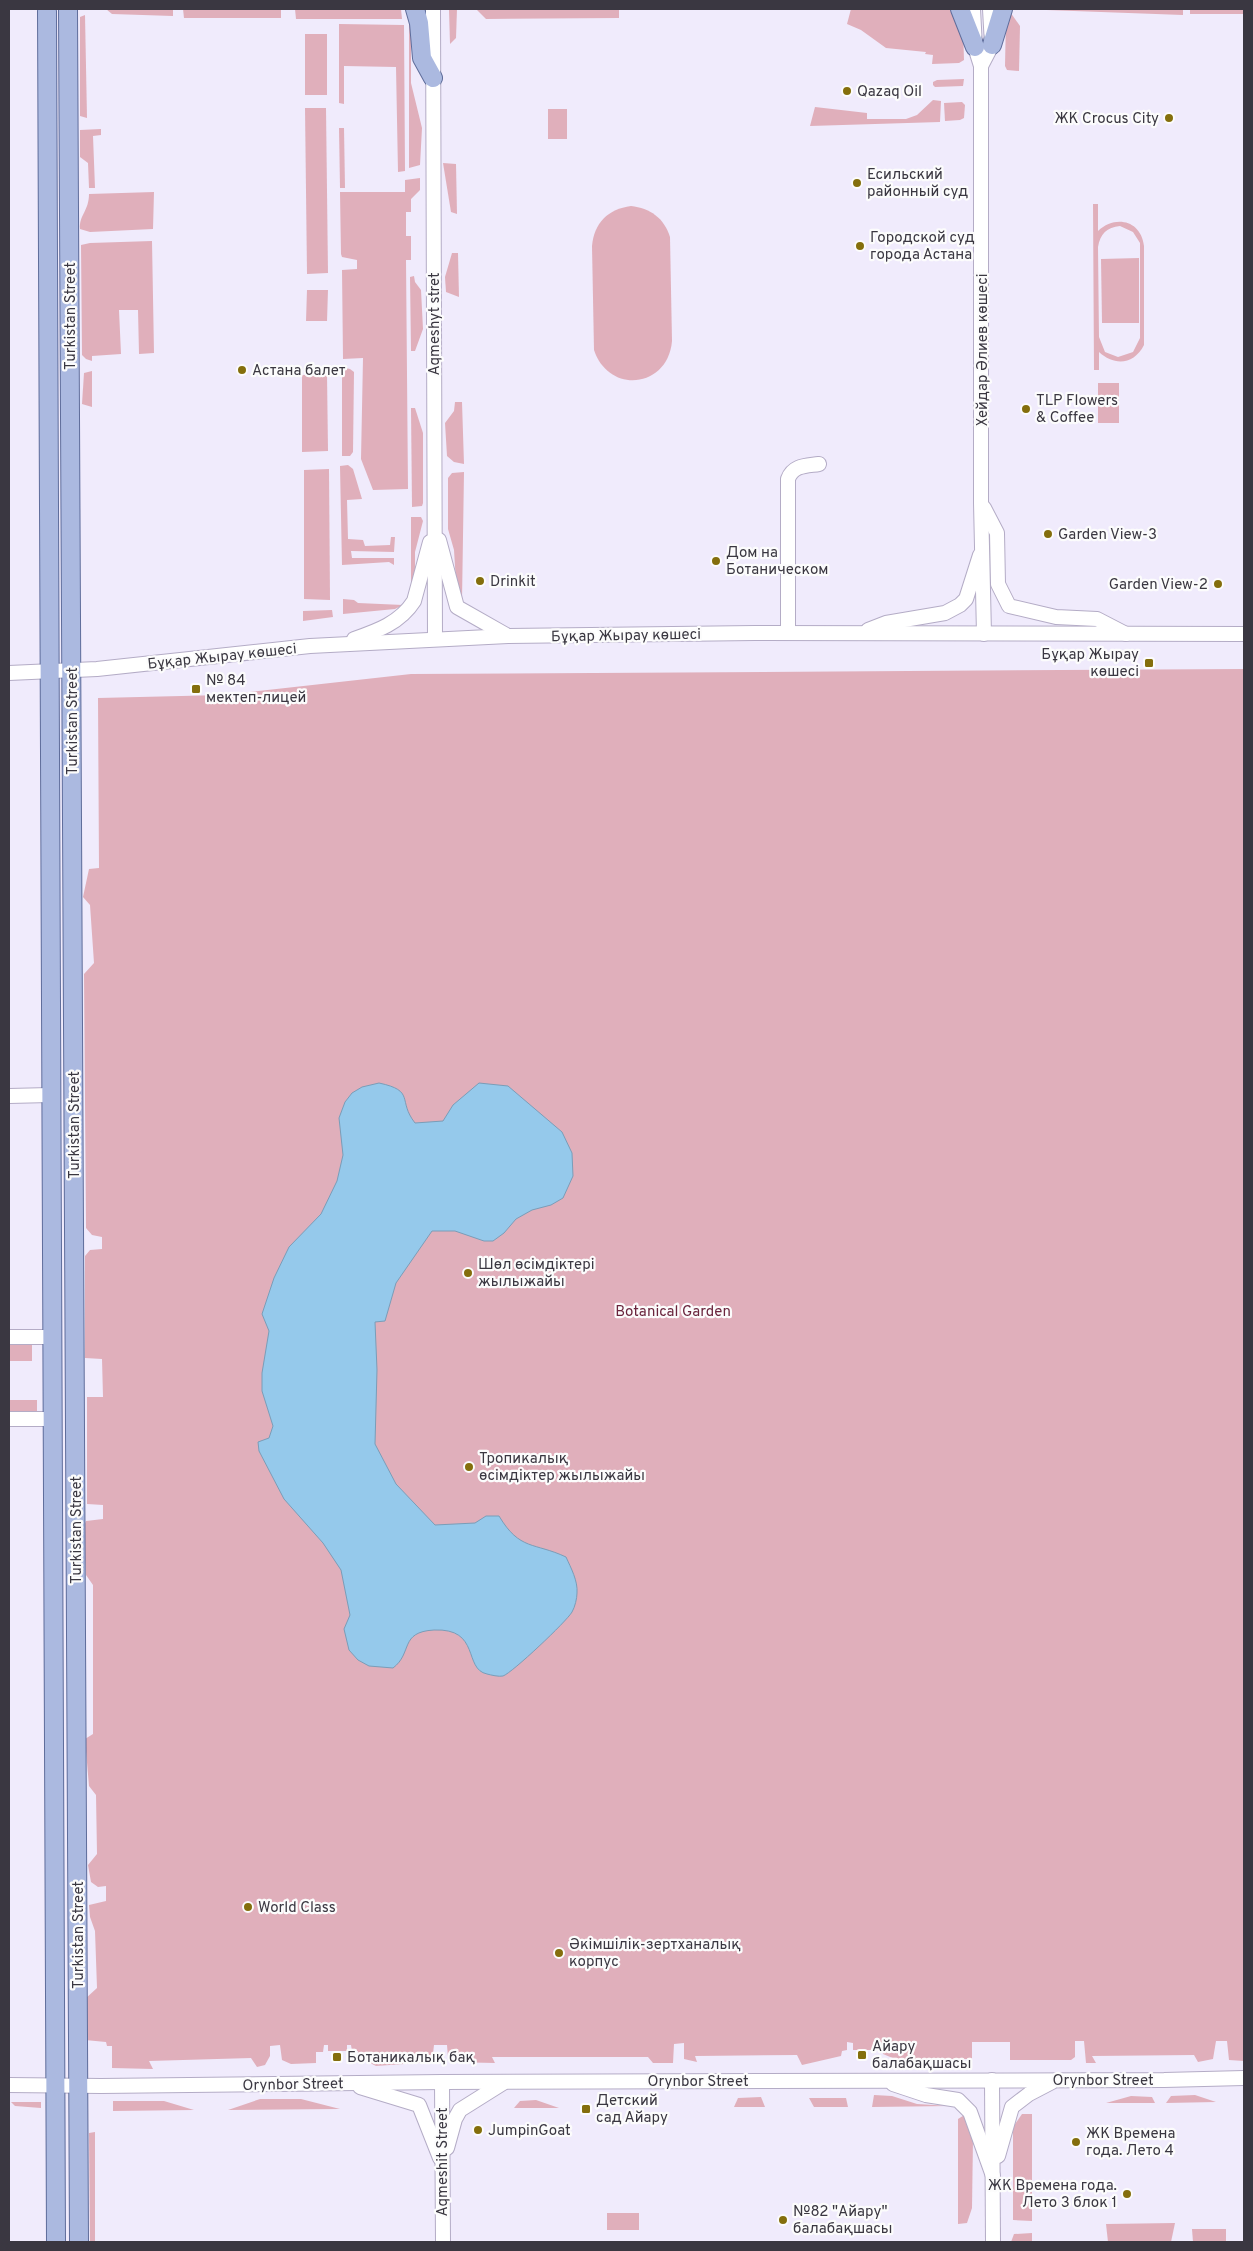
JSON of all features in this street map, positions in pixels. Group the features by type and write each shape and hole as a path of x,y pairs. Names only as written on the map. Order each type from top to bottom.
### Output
{"main road":[{"name":"Turkistan Street","path":"68,9 79,2242"},
{"path":"415,9 419,22 422,58 434,78"},
{"path":"960,9 984,46"},
{"path":"984,46 1002,9"},
{"name":"Turkistan Street","path":"47,10 52,1709 56,2242"},
{"path":"48,259 52,269 59,271 70,264"},
{"path":"48,292 57,291 66,294 70,308"},
{"path":"51,1337 55,1351 61,1357 72,1354 75,1346"},
{"path":"51,1413 54,1402 68,1400 73,1406 76,1417"},
{"path":"52,1709 57,1718 63,1720 69,1719 77,1707"},
{"path":"53,1782 58,1770 63,1765 68,1765 75,1769 77,1777"}],"street":[{"name":"Aqmeshyt stret","path":"433,9 435,639"},
{"name":"Хейдар Әлиев көшесі","path":"973,9 984,46"},
{"name":"Хейдар Әлиев көшесі","path":"984,634 981,66 990,9"},
{"path":"788,633 788,480 790,473 798,467 819,464"},
{"path":"982,503 997,533 998,584 1009,606 1039,614 1096,619 1127,634"},
{"path":"435,527 450,574 457,606 508,636"},
{"path":"339,644 379,631 398,619 410,608 414,601 435,527"},
{"path":"861,633 886,623 945,614 960,605 966,599 983,548"},
{"name":"Бұқар Жырау көшесі","path":"9,673 72,670 339,644 508,636 788,633 1244,634"},
{"path":"9,1096 50,1095"},
{"path":"9,1337 51,1337"},
{"path":"9,1419 51,1413"},
{"name":"Orynbor Street","path":"54,2085 1244,2078"},
{"path":"880,2080 926,2095 958,2100 970,2112 993,2176"},
{"path":"992,2080 993,2242"},
{"path":"993,2176 1006,2123 1012,2107 1029,2094 1054,2080"},
{"name":"Aqmeshit Street","path":"442,2082 443,2242"},
{"path":"350,2083 419,2105 442,2166"},
{"path":"442,2166 455,2119 460,2110 503,2083"},
{"path":"9,2085 54,2085"}],"green space":[{"path":"106,9 173,9 173,16 112,14"},
{"path":"183,9 281,9 281,18 184,18"},
{"path":"295,9 401,9 402,19 296,19"},
{"path":"449,9 457,9 456,38 450,44"},
{"path":"476,9 619,9 619,18 486,19"},
{"path":"851,9 957,9 963,27 964,60 959,63 932,64 933,55 925,54 926,52 886,48 861,30 847,24"},
{"path":"1008,9 1020,26 1019,71 1007,70 1005,66 1006,18"},
{"path":"1019,9 1183,9 1183,15"},
{"path":"1190,9 1244,9 1244,14 1190,14"},
{"path":"409,10 411,15 411,83 422,128 420,165 409,168"},
{"path":"85,15 87,118 80,116 80,17"},
{"path":"339,24 404,25 405,171 398,172 396,67 344,66 344,104 339,103"},
{"path":"305,34 327,34 327,95 305,95"},
{"path":"964,79 963,86 935,87 933,85 933,82 937,80"},
{"path":"933,100 941,101 940,122 810,126 815,107 867,113 867,119 906,119 917,115"},
{"path":"962,102 965,105 964,118 945,121 944,103"},
{"path":"305,108 326,108 328,273 307,274"},
{"path":"548,109 567,109 567,139 548,139"},
{"path":"339,128 344,128 345,188 340,188"},
{"path":"101,129 101,135 93,136 95,188 89,188 88,163 80,157 80,130"},
{"path":"443,163 456,164 457,214 451,212"},
{"path":"420,178 420,190 411,199 411,212 406,212 406,236 411,236 411,260 406,260 408,489 373,490 361,459 363,358 343,359 342,270 357,269 357,260 342,257 341,254 340,192 405,192 405,180"},
{"path":"154,192 153,229 90,232 80,229 89,194"},
{"path":"1093,204 1098,204 1098,231 1112,223 1119,222 1133,226 1142,237 1144,246 1144,345 1135,356 1123,361 1111,360 1099,352 1099,370 1094,370","holes":["1120,226 1133,232 1140,243 1140,338 1133,352 1118,357 1105,352 1099,337 1098,247 1102,235 1111,228"]},
{"path":"631,206 644,209 655,215 664,224 670,237 672,341 668,357 660,369 650,376 637,380 624,379 612,374 601,364 594,350 593,238 604,218 615,210"},
{"path":"152,241 154,353 139,354 138,310 119,310 121,354 92,356 92,361 86,359 82,355 81,245"},
{"path":"452,253 458,253 459,297 446,292 445,277"},
{"path":"1139,258 1139,323 1102,323 1101,259"},
{"path":"414,276 415,282 421,290 423,329 415,351 411,351 410,277"},
{"path":"307,290 328,290 327,321 306,321"},
{"path":"342,367 354,372 353,452 350,456 342,456"},
{"path":"92,371 92,407 82,404 84,373"},
{"path":"327,374 328,451 302,452 302,375"},
{"path":"1098,383 1119,383 1119,423 1098,423"},
{"path":"455,402 462,402 464,464 454,462 447,456 445,423 454,411"},
{"path":"411,408 415,408 423,433 423,503 422,506 412,507"},
{"path":"348,465 353,469 362,499 347,500 348,539 363,540 365,546 390,545 391,537 395,537 394,552 351,551 352,558 394,558 394,565 389,562 342,565 340,466"},
{"path":"329,469 330,600 304,599 304,470"},
{"path":"464,472 462,601 457,598 454,550 448,529 448,478 452,473"},
{"path":"411,517 421,517 423,521 415,552 415,584 411,600"},
{"path":"343,599 354,600 358,603 403,605 395,609 343,614"},
{"path":"332,610 333,617 303,621 303,611"},
{"name":"Botanical Garden","path":"1244,669 1244,2061 1229,2060 1227,2041 1216,2041 1213,2059 1198,2062 1194,2055 1092,2056 1096,2063 1086,2063 1084,2041 1075,2041 1075,2057 1071,2060 1010,2060 1010,2042 972,2042 972,2059 895,2059 883,2054 881,2042 873,2042 873,2050 853,2050 853,2043 847,2042 847,2050 842,2051 841,2056 802,2065 797,2055 695,2056 697,2062 684,2059 684,2043 674,2044 673,2063 653,2063 648,2057 492,2057 495,2063 451,2062 448,2058 447,2045 434,2045 432,2062 376,2066 358,2057 358,2051 352,2051 351,2045 347,2045 347,2051 328,2051 328,2045 324,2045 323,2052 316,2052 316,2063 291,2064 282,2060 280,2045 270,2046 270,2056 265,2065 257,2067 251,2058 149,2061 153,2069 112,2068 112,2046 107,2046 106,2042 85,2040 85,1999 97,1988 95,1931 90,1917 89,1905 106,1901 106,1886 98,1887 91,1882 88,1865 97,1854 96,1795 89,1786 85,1739 93,1734 93,1585 86,1575 83,1528 86,1521 103,1519 103,1505 87,1504 87,1397 103,1397 102,1359 85,1358 85,1256 90,1250 102,1249 102,1237 92,1235 86,1228 84,974 94,963 90,905 83,897 89,869 99,868 98,698 223,695 411,674"},
{"path":"32,1342 32,1361 9,1361 9,1343"},
{"path":"9,1400 37,1400 37,1418 9,1417"},
{"path":"874,2095 892,2096 917,2104 950,2106 872,2107"},
{"path":"1195,2095 1216,2102 1166,2103 1171,2096"},
{"path":"1131,2096 1152,2097 1155,2103 1106,2103"},
{"path":"761,2097 765,2107 734,2107 738,2098"},
{"path":"809,2098 846,2098 848,2107 814,2107"},
{"path":"260,2099 301,2099 340,2109 228,2110"},
{"path":"536,2100 559,2108 514,2108 520,2101"},
{"path":"113,2101 164,2101 194,2110 113,2111"},
{"path":"11,2102 41,2102 41,2108 15,2106"},
{"path":"966,2114 973,2138 972,2208 967,2223 958,2224 958,2119"},
{"path":"1022,2114 1032,2114 1032,2221 1013,2220 1013,2127"},
{"path":"95,2132 95,2242 90,2242 89,2133"},
{"path":"607,2213 639,2213 639,2230 607,2230"},
{"path":"1175,2223 1171,2242 1108,2242 1106,2224"},
{"path":"1192,2229 1226,2229 1226,2242 1193,2242"},
{"path":"1032,2233 1032,2242 1011,2242 1014,2234"}],"water":[{"path":"379,1083 398,1089 402,1093 415,1123 443,1121 453,1105 479,1083 508,1086 562,1132 572,1153 573,1176 563,1198 551,1205 532,1210 516,1219 504,1233 493,1241 484,1241 455,1231 432,1231 396,1283 385,1321 375,1322 377,1370 375,1444 396,1484 435,1525 475,1523 486,1516 499,1516 514,1535 521,1540 566,1557 574,1575 577,1595 572,1612 539,1646 503,1676 491,1675 480,1671 475,1665 465,1642 459,1635 449,1631 434,1630 416,1635 411,1639 403,1656 393,1668 369,1666 358,1660 349,1650 344,1629 350,1615 341,1570 323,1543 284,1499 259,1451 258,1442 269,1438 273,1426 262,1391 262,1373 269,1331 262,1314 274,1278 289,1247 321,1214 337,1181 343,1155 339,1118 345,1102 352,1093 362,1087"}],"place":[{"name":"Qazaq Oil","path":"847,91"},
{"name":"ЖК Crocus City","path":"1169,118"},
{"name":"Есильский районный суд","path":"857,183"},
{"name":"Городской суд города Астана","path":"860,246"},
{"name":"Астана балет","path":"242,370"},
{"name":"TLP Flowers & Coffee","path":"1026,409"},
{"name":"Garden View-3","path":"1048,534"},
{"name":"Дом на Ботаническом","path":"716,561"},
{"name":"Drinkit","path":"480,581"},
{"name":"Garden View-2","path":"1218,584"},
{"name":"Бұқар Жырау көшесі","path":"1149,663"},
{"name":"№ 84 мектеп-лицей","path":"196,689"},
{"name":"Шөл өсімдіктері жылыжайы","path":"468,1273"},
{"name":"Тропикалық өсімдіктер жылыжайы","path":"469,1467"},
{"name":"World Class","path":"248,1907"},
{"name":"Әкімшілік-зертханалық корпус","path":"559,1953"},
{"name":"Айару балабақшасы","path":"862,2055"},
{"name":"Ботаникалық бақ","path":"337,2057"},
{"name":"Детский сад Айару","path":"586,2109"},
{"name":"JumpinGoat","path":"478,2130"},
{"name":"ЖК Времена года. Лето 4","path":"1076,2142"},
{"name":"ЖК Времена года. Лето 3 блок 1","path":"1127,2194"},
{"name":"№82 \"Айару\" балабақшасы","path":"783,2220"}]}
